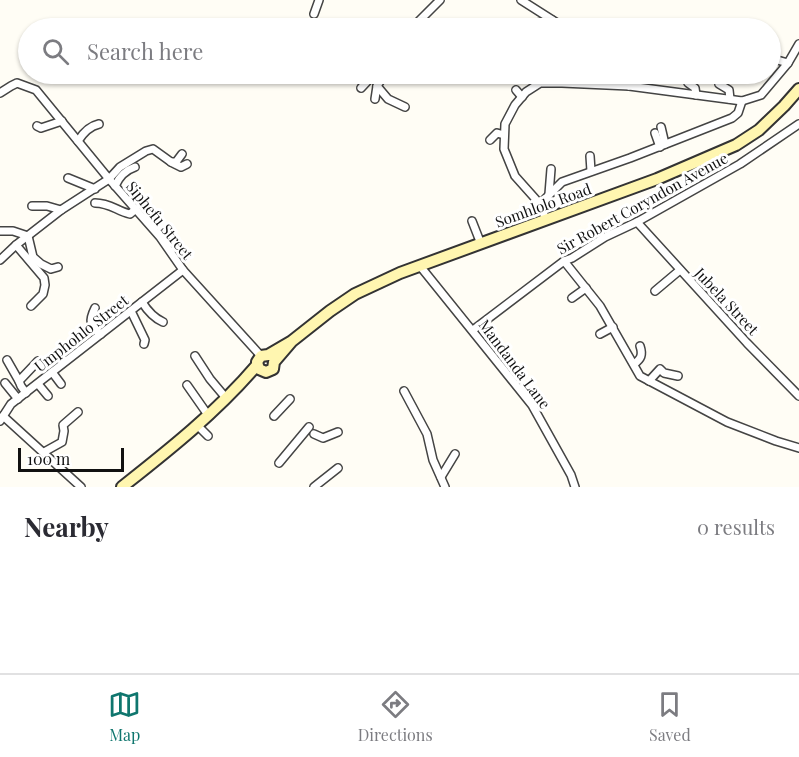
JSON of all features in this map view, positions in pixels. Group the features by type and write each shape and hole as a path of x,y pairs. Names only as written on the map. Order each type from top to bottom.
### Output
{"main road":[{"name":"Somhlolo Road","path":"122,487 181,440 265,362 355,294 400,273 657,179 736,145 759,130 799,89"}],"street":[{"path":"314,14 319,0"},
{"path":"424,18 440,0"},
{"path":"521,0 549,18"},
{"path":"781,71 799,44"},
{"path":"781,61 788,63"},
{"name":"Siphefu Street","path":"0,93 18,83"},
{"name":"Siphefu Street","path":"20,84 36,90 160,237 183,270 265,362"},
{"path":"361,88 365,84"},
{"path":"538,84 525,92 505,124 504,149 515,176 540,204 546,220"},
{"path":"595,84 742,100 761,95 770,84"},
{"path":"689,84 696,94"},
{"path":"719,84 729,90 730,99"},
{"path":"375,99 377,86"},
{"path":"377,86 388,99 405,107"},
{"path":"516,90 522,97"},
{"path":"540,204 561,182 732,118 738,113 742,100"},
{"path":"37,126 41,128 62,121"},
{"path":"78,141 82,133 99,124"},
{"name":"Sir Robert Coryndon Avenue","path":"473,330 564,261 740,164 799,124"},
{"path":"661,127 662,146"},
{"path":"490,140 498,133 504,135"},
{"path":"655,133 662,146"},
{"path":"112,182 120,167 153,149 171,162 181,166 187,164"},
{"path":"171,162 176,162 182,154"},
{"path":"590,156 591,171"},
{"path":"0,260 61,210 95,189 118,179 135,166"},
{"path":"549,194 550,170"},
{"path":"68,178 95,189"},
{"path":"95,203 113,206 130,214 136,209"},
{"path":"32,206 47,206 61,210"},
{"path":"472,221 481,243"},
{"name":"Jubela Street","path":"637,222 747,343 799,396"},
{"path":"0,231 13,231 28,236"},
{"path":"28,236 33,257 40,264 51,269 58,267"},
{"path":"16,245 44,278 43,294 31,306"},
{"path":"564,261 600,306 640,376 727,422 799,448"},
{"name":"Mandanda Lane","path":"420,266 532,405 572,475 575,487"},
{"name":"Umphohlo Street","path":"2,419 11,404 183,270"},
{"path":"655,291 680,270"},
{"path":"572,298 586,288"},
{"path":"142,302 157,320 163,322"},
{"path":"95,308 91,317 91,325 101,334"},
{"path":"131,310 145,340 144,344"},
{"path":"600,334 612,327"},
{"path":"634,364 640,360 642,352 640,346"},
{"path":"195,356 226,398"},
{"path":"7,360 26,393"},
{"path":"19,381 38,361"},
{"path":"649,381 660,369 664,373 678,376"},
{"path":"52,372 61,384"},
{"path":"4,383 18,399"},
{"path":"38,384 48,396"},
{"path":"187,386 208,415"},
{"path":"404,391 427,434 433,460 445,487"},
{"path":"274,416 290,399"},
{"path":"44,452 62,442 63,425 78,412"},
{"path":"2,419 44,452 81,487"},
{"path":"197,425 208,436"},
{"path":"279,464 312,431 322,438 338,432"},
{"path":"441,477 455,454"},
{"path":"314,487 338,468"}]}
